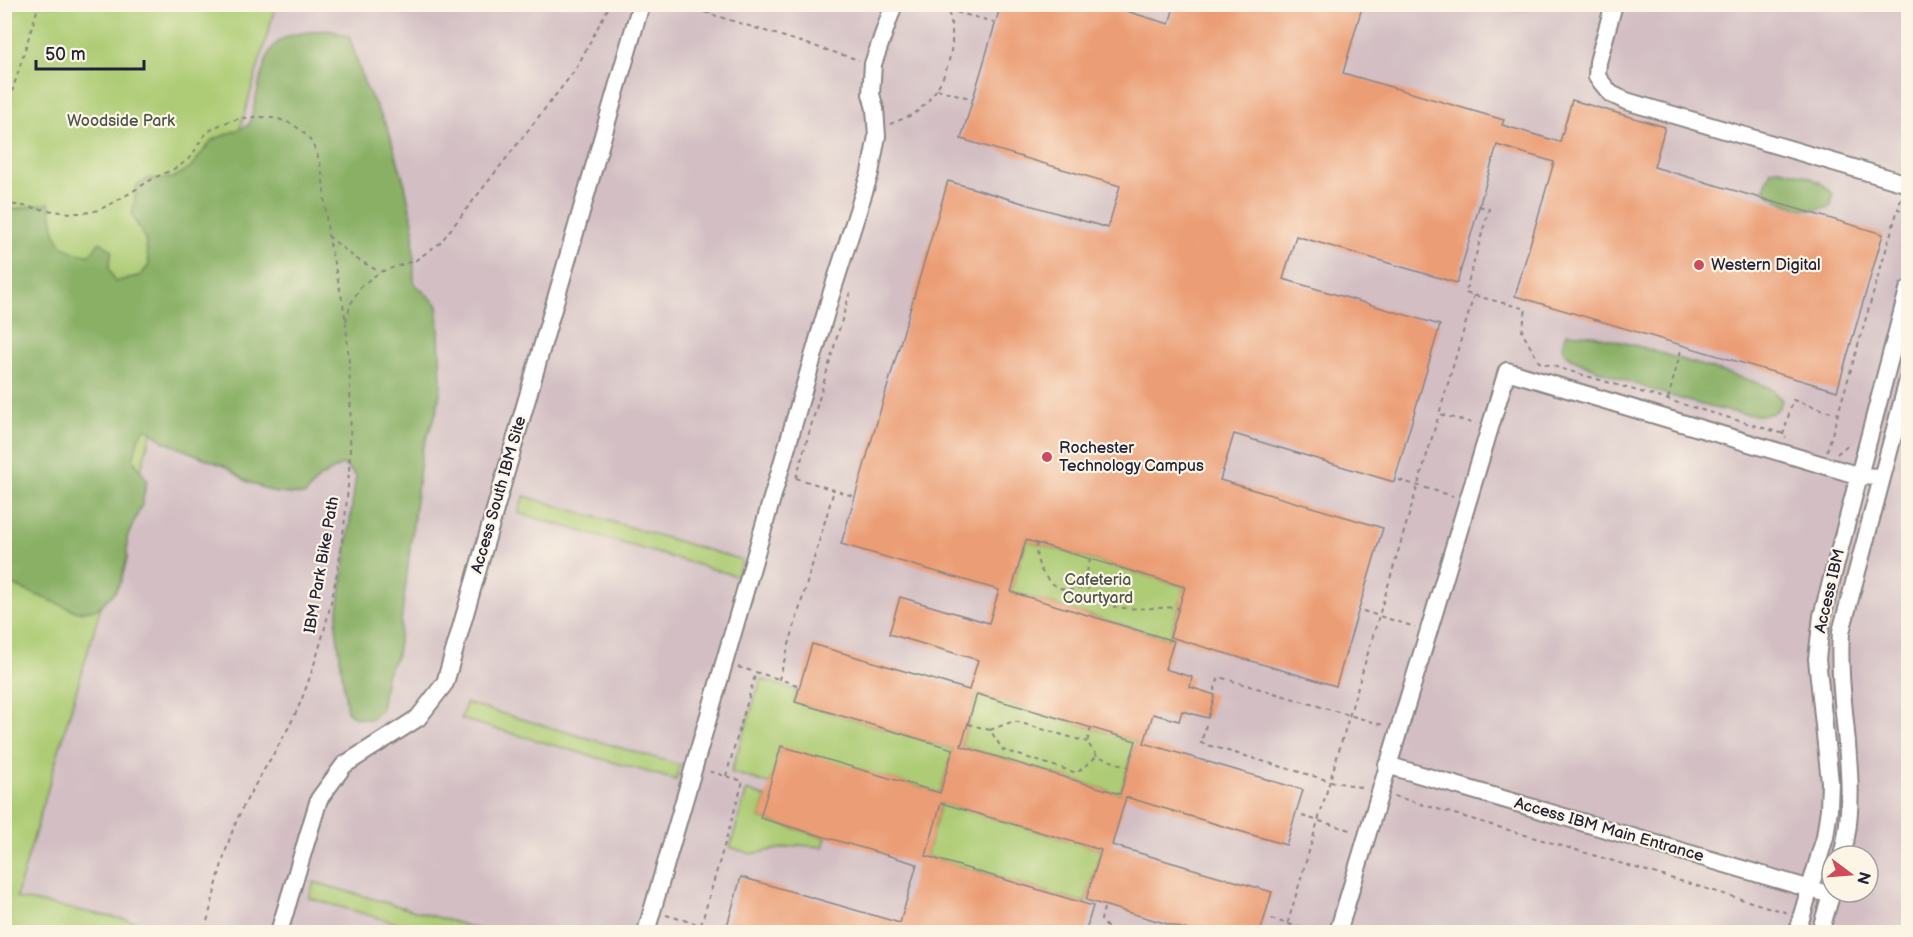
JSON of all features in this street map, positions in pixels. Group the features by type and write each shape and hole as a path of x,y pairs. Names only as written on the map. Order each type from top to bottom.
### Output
{"street":[{"name":"Access South IBM Site","path":"279,933 318,799 344,765 418,718 445,683 641,4"},
{"path":"646,933 831,295 870,172 876,141 875,109 871,94 873,64 894,4"},
{"path":"1614,4 1598,62 1597,77 1611,94 1626,101 1908,184"},
{"name":"Access IBM","path":"1800,925 1826,837 1830,782 1817,659 1822,616 1908,290"},
{"path":"1338,933 1507,371 1860,476 1881,477"},
{"name":"Access IBM","path":"1844,844 1850,813 1851,783 1839,666 1841,632 1908,380"},
{"name":"Access IBM Main Entrance","path":"1388,765 1820,891"},
{"path":"1820,933 1829,904"}],"path":[{"path":"4,118 39,4"},
{"path":"346,322 351,303 362,285 380,272 416,260 440,243 576,69 609,4"},
{"path":"678,4 873,64"},
{"path":"703,4 710,14"},
{"path":"875,127 890,124 919,111 937,88 948,68 952,38 945,4"},
{"path":"948,10 994,22"},
{"path":"937,88 973,99"},
{"path":"4,204 63,212 95,211 187,162 206,134 223,122 267,118 285,121 309,134 319,158 328,236 346,322"},
{"path":"1479,206 1488,209 1464,293 1526,309 1522,333 1539,362 1784,434"},
{"path":"1823,465 1898,209"},
{"path":"328,236 355,258 380,272"},
{"path":"796,478 850,291"},
{"path":"1285,933 1474,295"},
{"name":"IBM Park Bike Path","path":"204,933 240,812 300,705 332,599 348,483 350,426 346,322"},
{"path":"1662,417 1681,350"},
{"path":"1778,451 1793,400 1837,414"},
{"path":"1439,414 1490,428"},
{"path":"779,474 853,496"},
{"path":"1399,480 1468,500"},
{"path":"779,679 834,490"},
{"path":"1037,543 1037,562 1046,577 1067,590 1087,588"},
{"path":"1090,559 1086,580 1087,588 1100,601 1139,610 1166,606 1178,608"},
{"path":"1363,611 1429,631"},
{"path":"724,663 797,684"},
{"path":"701,925 743,781 726,776 756,672"},
{"path":"1214,691 1219,677 1398,730"},
{"path":"968,723 990,730 1014,721 1087,742 1097,756 1128,767"},
{"path":"1206,725 1201,743 1330,781 1379,791 1800,925"},
{"path":"1087,742 1091,728"},
{"path":"990,730 1003,750 1077,773 1097,756"},
{"path":"1302,816 1318,820"},
{"path":"1104,908 1101,920 1111,933"},
{"path":"652,911 715,929 714,933"},
{"path":"1270,919 1316,933"}],"shaded area":[{"path":"275,5 1908,5 1908,932 6,932"}],"green space":[{"name":"Woodside Park","path":"5,5 276,5 16,898 188,932 5,932"},
{"path":"328,30 349,36 365,85 388,129 405,185 413,223 414,283 438,305 441,386 437,410 422,451 397,655 386,675 381,710 371,719 356,718 347,711 336,626 356,476 343,464 319,478 305,495 276,493 246,481 226,467 163,441 147,428 139,436 133,460 147,480 142,504 127,538 127,559 121,581 115,592 97,609 78,612 5,582 5,211 49,203 55,232 62,245 68,250 89,255 100,242 112,250 109,268 115,282 141,275 149,265 145,239 132,215 137,185 148,179 173,178 191,167 212,140 249,125 264,68 272,48 289,36"},
{"path":"1780,169 1802,174 1828,188 1833,194 1831,205 1816,210 1796,207 1777,200 1764,189 1771,170"},
{"path":"1567,333 1593,335 1641,347 1752,381 1770,388 1782,400 1777,410 1772,413 1753,415 1698,404 1634,384 1565,354 1562,346"},
{"path":"524,496 742,560 737,576 518,513"},
{"name":"Cafeteria Courtyard","path":"1026,540 1185,587 1169,639 1011,592"},
{"path":"761,679 798,691 795,702 953,749 940,793 781,747 770,784 731,772"},
{"path":"977,694 1136,741 1120,794 961,746"},
{"path":"466,703 680,765 676,780 461,719"},
{"path":"747,790 766,797 760,818 826,838 823,847 799,845 751,854 730,847"},
{"path":"941,803 1101,850 1085,903 926,856"},
{"path":"314,882 489,932 428,932 309,898"}],"building":[{"name":"Rochester Technology Campus","path":"1001,4 1103,4 1169,24 1175,4 1363,4 1343,73 1504,120 1502,125 1560,142 1572,100 1665,127 1654,167 1883,234 1837,391 1515,296 1554,162 1497,145 1457,283 1296,236 1283,279 1440,325 1394,482 1234,434 1220,480 1383,528 1336,686 1170,637 1185,587 1026,540 1011,592 1174,641 1165,669 1192,677 1190,687 1215,695 1208,718 1182,711 1179,721 1153,714 1144,743 1303,790 1286,845 1126,797 1112,845 1272,892 1260,933 1198,933 1086,900 1101,850 941,803 926,856 1093,906 1085,933 725,933 741,877 900,923 917,864 760,818 781,746 940,793 953,749 795,702 812,644 969,690 978,660 889,634 900,597 989,623 999,590 841,544 948,181 1108,228 1120,186 961,139","holes":["977,694 1136,741 1120,794 961,746"]}],"place":[{"name":"Western Digital","path":"1699,265"},
{"name":"Rochester Technology Campus","path":"1047,457"}]}
